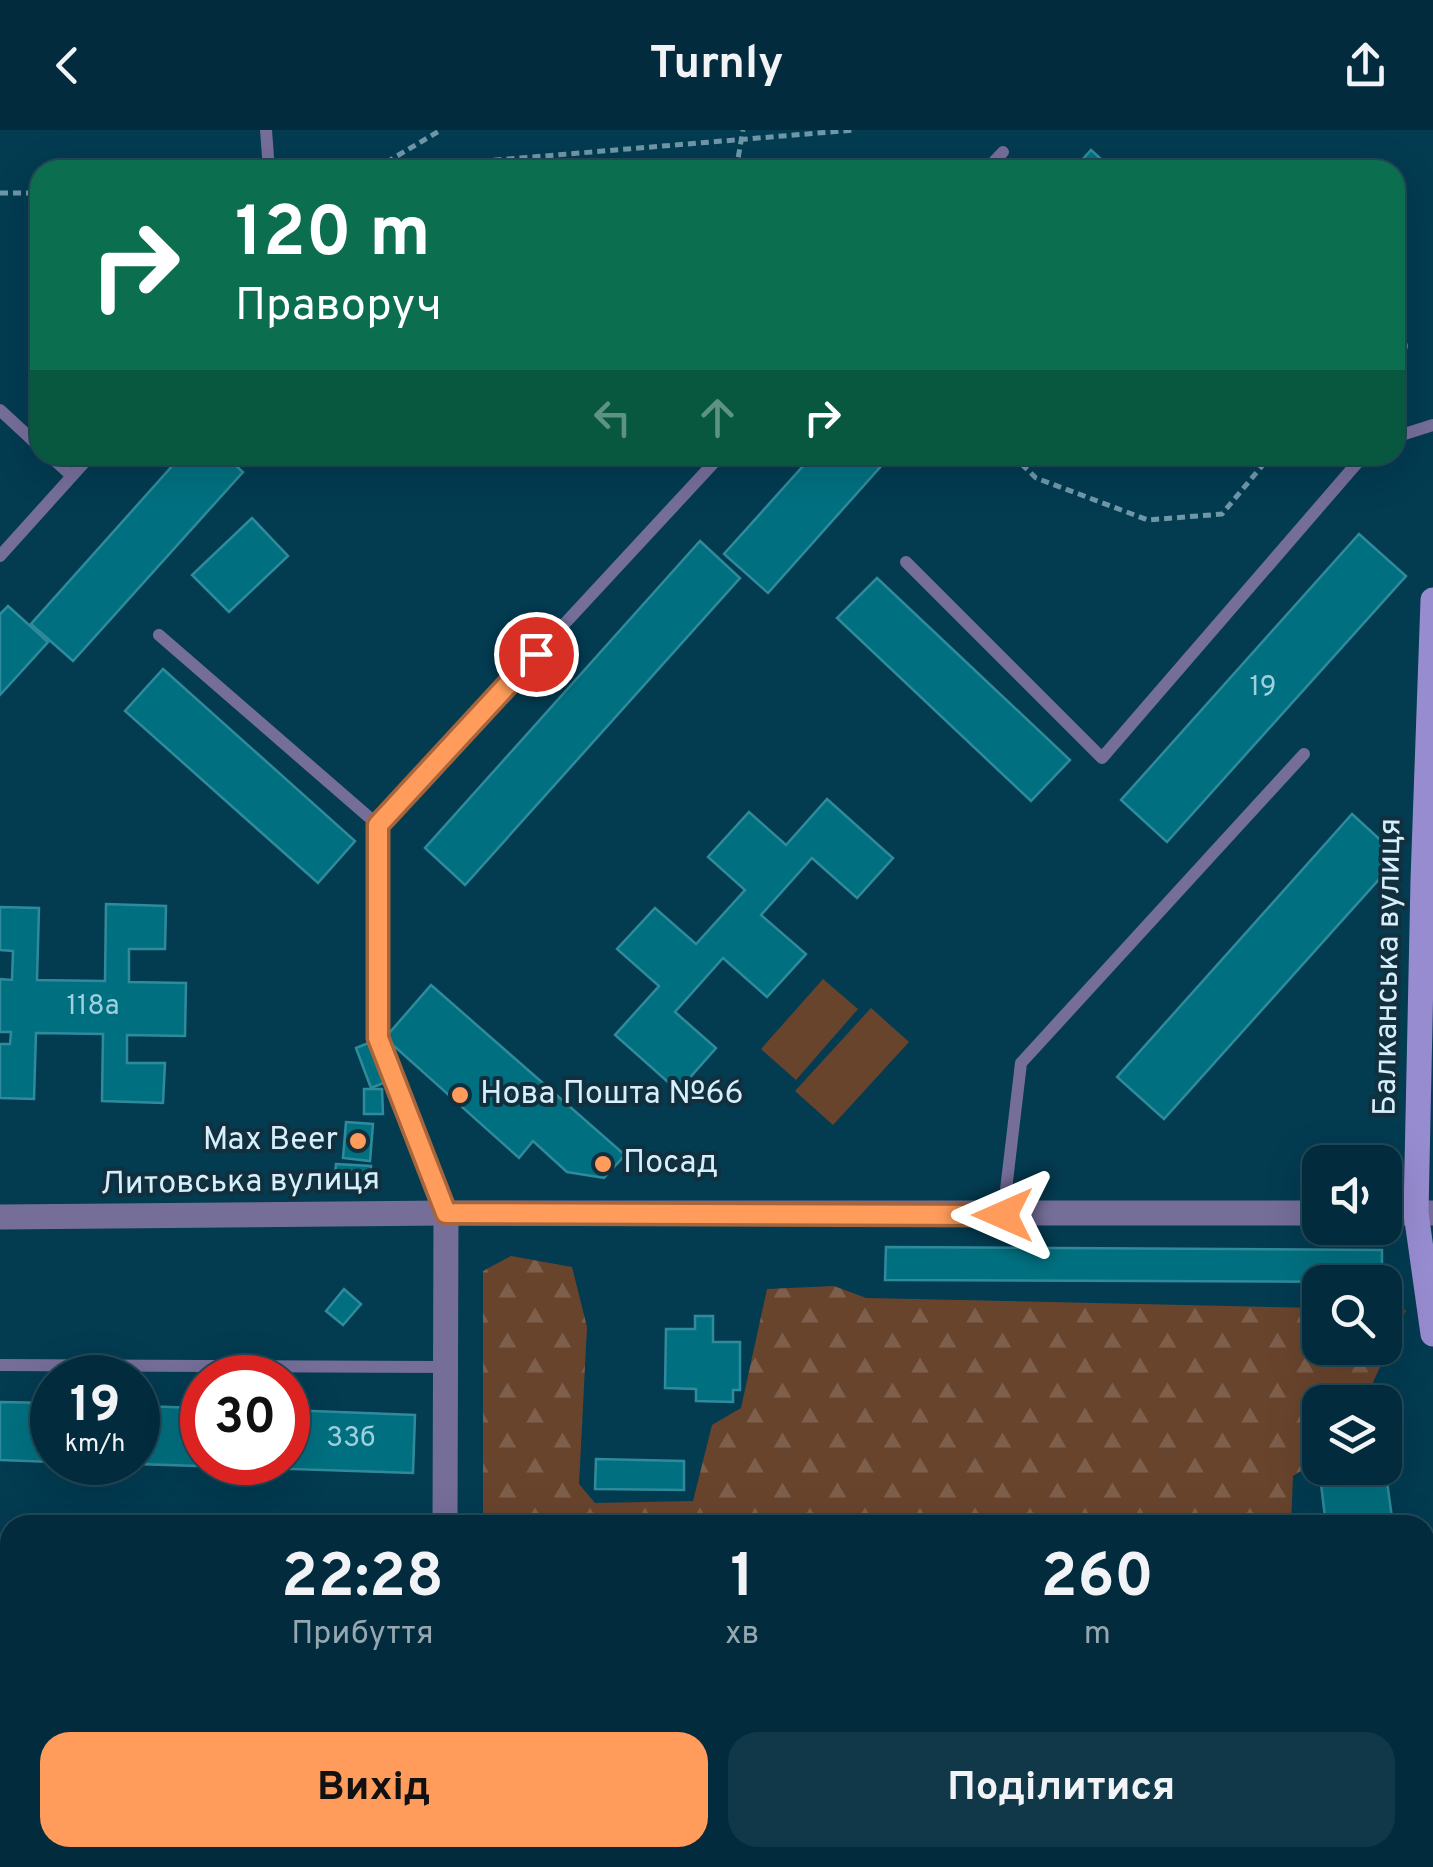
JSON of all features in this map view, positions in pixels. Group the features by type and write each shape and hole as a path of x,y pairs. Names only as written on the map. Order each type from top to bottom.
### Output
{"street":[{"name":"Балканська вулиця","path":"1433,600 1424,1213 1433,1334"},
{"name":"Литовська вулиця","path":"0,1218 446,1213 1302,1213"},
{"path":"445,1515 446,1213"}],"lane":[{"path":"266,130 268,160"},
{"path":"995,160 1003,152"},
{"path":"0,410 30,437"},
{"path":"1405,434 1433,426"},
{"path":"60,465 72,476"},
{"path":"0,556 82,465"},
{"path":"446,1213 378,1038 378,825 712,465"},
{"path":"906,562 1102,758 1355,465"},
{"path":"159,635 378,825"},
{"path":"1003,1215 1021,1063 1304,754"},
{"path":"0,1365 446,1366"}],"path":[{"path":"392,160 442,130"},
{"path":"738,159 744,130"},
{"path":"494,160 854,130"},
{"path":"0,193 30,194"},
{"path":"1022,465 1036,478 1148,520 1222,514 1263,465"}],"green space":[{"path":"823,979 858,1009 796,1080 761,1049"},
{"path":"871,1008 909,1042 833,1125 795,1091"},
{"path":"511,1256 572,1267 587,1327 579,1484 595,1503 693,1501 712,1425 741,1408 767,1289 834,1286 866,1298 1302,1308 1302,1365 1381,1365 1372,1385 1302,1385 1302,1470 1293,1476 1291,1515 483,1515 483,1271"}],"building":[{"path":"1091,150 1102,160 1082,160"},
{"path":"173,465 235,465 243,472 73,661 31,624"},
{"path":"804,465 882,465 768,593 724,554"},
{"path":"252,518 288,556 229,612 192,575"},
{"path":"1359,534 1406,576 1167,842 1121,800"},
{"path":"700,541 740,578 465,885 425,848"},
{"path":"877,578 1070,760 1031,801 837,618"},
{"path":"8,606 48,642 0,695 0,614"},
{"path":"163,669 355,841 318,883 125,711"},
{"path":"827,799 893,858 857,898 812,858 761,915 806,954 767,997 723,958 675,1012 716,1048 678,1091 615,1035 659,986 617,949 655,908 696,944 745,890 708,857 749,812 786,845"},
{"path":"1352,814 1399,857 1164,1119 1117,1077"},
{"path":"106,904 166,906 165,949 129,949 129,982 186,983 185,1036 127,1035 127,1063 165,1063 163,1103 102,1101 103,1034 36,1033 34,1099 0,1098 0,1044 10,1044 11,1032 0,1032 0,979 12,980 13,951 0,950 0,907 39,908 37,980 105,981"},
{"path":"431,985 625,1155 604,1178 567,1172 533,1141 519,1158 385,1038"},
{"path":"371,1042 386,1082 371,1088 356,1048"},
{"path":"364,1089 382,1089 383,1114 364,1114"},
{"name":"Max Beer","path":"346,1122 373,1124 370,1161 343,1158"},
{"path":"336,1164 371,1166 369,1188 334,1185"},
{"path":"886,1247 1382,1250 1382,1265 1302,1265 1302,1282 885,1280"},
{"path":"344,1289 361,1304 343,1325 326,1311"},
{"path":"695,1316 713,1316 713,1342 740,1342 740,1390 733,1390 733,1402 696,1401 696,1389 665,1388 666,1329 695,1329"},
{"path":"0,1402 30,1403 30,1461 0,1460"},
{"path":"160,1407 180,1407 180,1465 160,1465"},
{"path":"310,1411 415,1415 413,1473 310,1470"},
{"path":"596,1459 684,1461 684,1490 595,1489"},
{"path":"1321,1485 1387,1485 1392,1515 1325,1515"}],"place":[{"name":"Нова Пошта №66","path":"460,1095"},
{"name":"Max Beer","path":"358,1141"},
{"name":"Посад","path":"603,1164"}],"route":[{"path":"536,654 378,825 378,1038 446,1213 1003,1215"}]}
